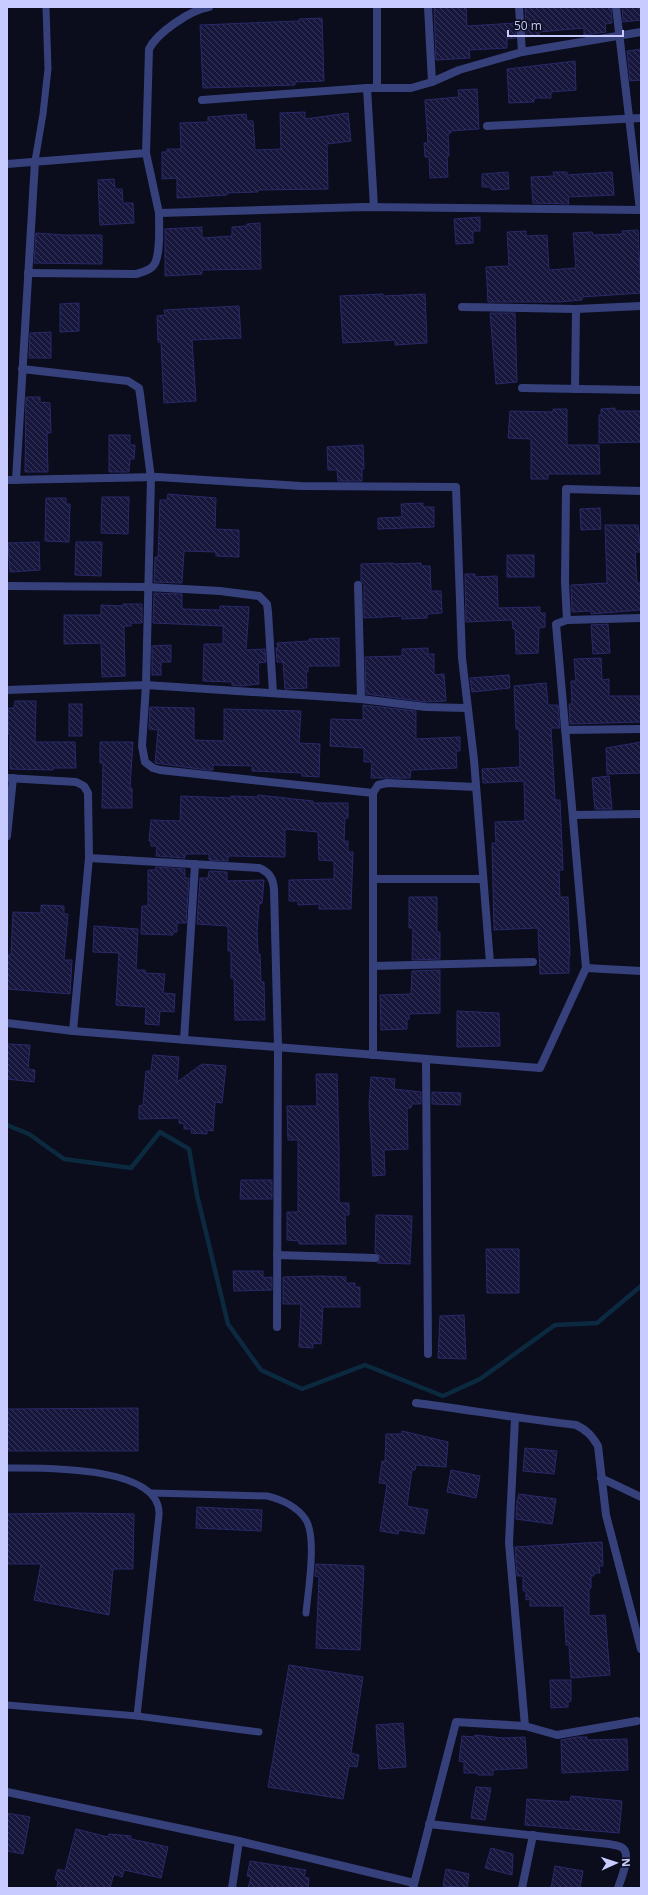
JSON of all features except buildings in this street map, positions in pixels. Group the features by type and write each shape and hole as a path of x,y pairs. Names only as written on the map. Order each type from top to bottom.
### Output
{"street":[{"path":"28,273 136,274 148,271 154,266 157,259 159,213 146,153 149,49 158,35 188,16 209,7"},
{"path":"377,7 377,87"},
{"path":"428,7 432,82"},
{"path":"519,7 522,52"},
{"path":"159,213 374,207 640,210 618,36 616,7"},
{"path":"202,100 377,87 411,88 432,82 459,70 522,52 641,32"},
{"path":"367,88 374,207"},
{"path":"487,126 641,118"},
{"path":"7,164 146,153"},
{"path":"16,480 35,161"},
{"path":"462,307 576,309 641,306"},
{"path":"575,389 576,309"},
{"path":"22,369 120,380 135,385 140,394 151,478 146,685 142,754 145,762 153,768 373,793"},
{"path":"522,388 641,390"},
{"path":"7,480 151,478 301,486 456,487 462,658 466,708 476,786 490,963"},
{"path":"567,620 565,582 566,489 641,491"},
{"path":"358,585 361,699"},
{"path":"7,586 148,587 220,591 259,596 267,604 273,693"},
{"path":"7,1023 73,1031 540,1068 586,968 556,624 567,620 641,618"},
{"path":"7,690 146,685 361,699 426,707 466,708"},
{"path":"565,730 641,729"},
{"path":"7,836 10,778 76,782 84,786 89,800 89,858 73,1031"},
{"path":"373,1055 373,793 378,785 387,783 476,786"},
{"path":"573,816 641,814"},
{"path":"89,858 259,868 266,871 272,879 274,889 278,1047 277,1327"},
{"path":"184,1040 195,864"},
{"path":"373,879 483,879"},
{"path":"373,966 533,962"},
{"path":"586,968 641,971"},
{"path":"426,1059 428,1354"},
{"path":"277,1255 375,1258"},
{"path":"416,1403 515,1418 576,1425 584,1428 592,1436 598,1446 606,1516 641,1649"},
{"path":"515,1418 509,1543 525,1726"},
{"path":"602,1478 641,1497"},
{"path":"7,1792 240,1841 414,1886 456,1722 525,1726 557,1735 637,1721"},
{"path":"429,1824 533,1835 621,1847 626,1853 626,1860 618,1888"},
{"path":"522,1888 533,1835"},
{"path":"232,1888 240,1841"}],"lane":[{"path":"35,161 43,114 48,69 46,7"},
{"path":"7,1468 55,1468 91,1472 130,1481 152,1493 156,1498 159,1515 137,1716"},
{"path":"152,1493 267,1496 279,1499 298,1511 306,1520 310,1536 306,1613"},
{"path":"7,1705 137,1716 259,1732"}],"waterway":[{"path":"7,1125 29,1134 64,1159 131,1168 160,1132 189,1149 197,1195 228,1324 261,1370 302,1389 365,1365 443,1396 480,1379 555,1325 597,1323 641,1286"}]}
